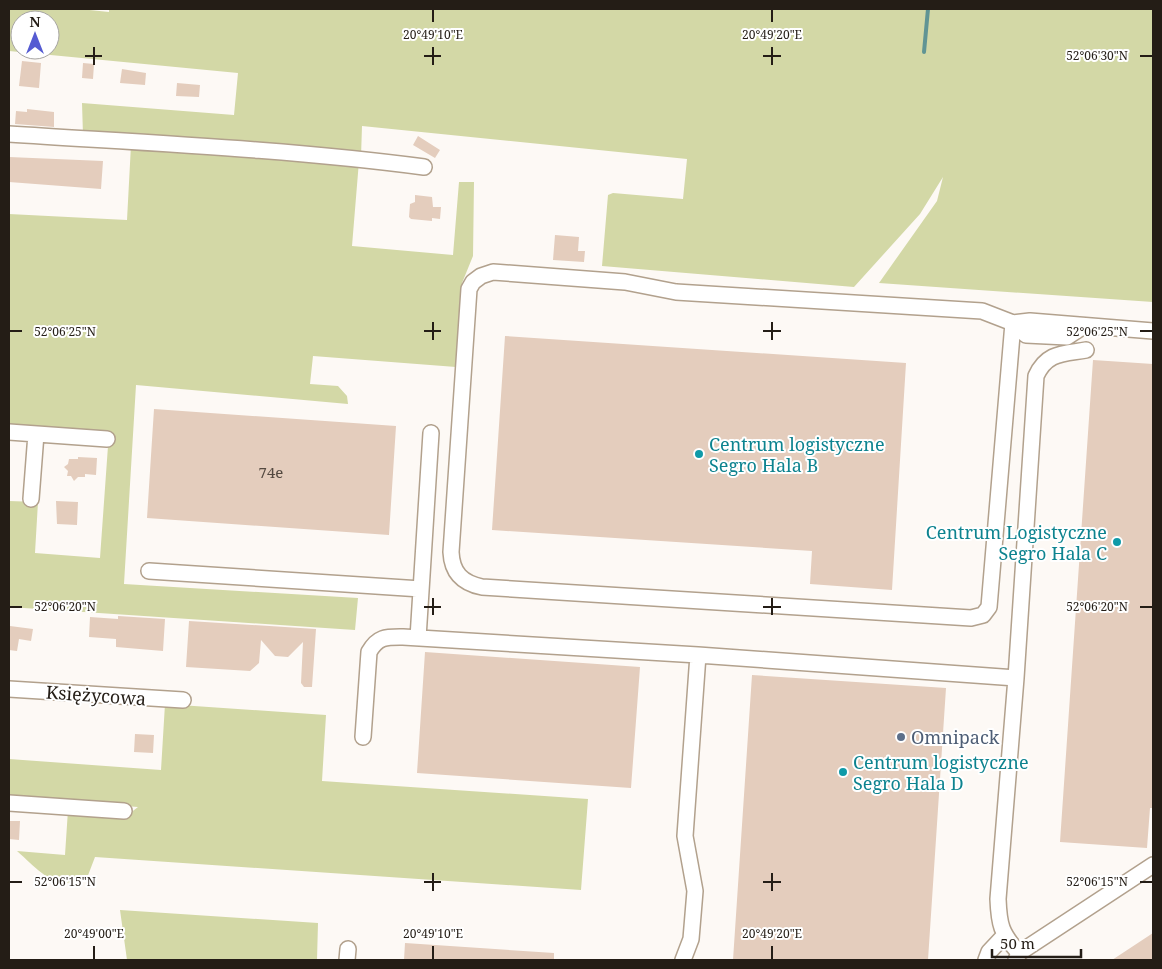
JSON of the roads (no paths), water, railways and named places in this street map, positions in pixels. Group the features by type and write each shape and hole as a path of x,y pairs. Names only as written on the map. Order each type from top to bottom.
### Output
{"street":[{"path":"9,134 182,145 424,167"},
{"path":"1013,323 989,608 983,615 971,618 482,587 467,584 454,570 451,552 469,289 473,282 481,276 493,272 625,282 676,292 982,311 1013,323 1030,321 1153,331"},
{"path":"1086,350 1050,356 1044,361 1036,376 1016,678 998,899 999,920 1004,936 1018,957 1153,866"},
{"path":"9,432 107,439"},
{"path":"418,638 431,433"},
{"path":"31,499 36,434"},
{"path":"149,571 421,589"},
{"path":"363,736 368,658 372,647 383,637 698,655 1016,678"},
{"path":"683,960 691,939 695,891 685,836 698,655"},
{"name":"Księżycowa","path":"9,689 183,700"},
{"path":"9,803 124,812"},
{"path":"986,960 989,952 1004,936"}],"waterway":[{"path":"924,52 928,9"}],"place":[{"name":"Centrum logistyczne Segro Hala B","path":"699,454"},
{"name":"Centrum Logistyczne Segro Hala C","path":"1117,542"},
{"name":"Omnipack","path":"901,737"},
{"name":"Centrum logistyczne Segro Hala D","path":"843,772"}]}
